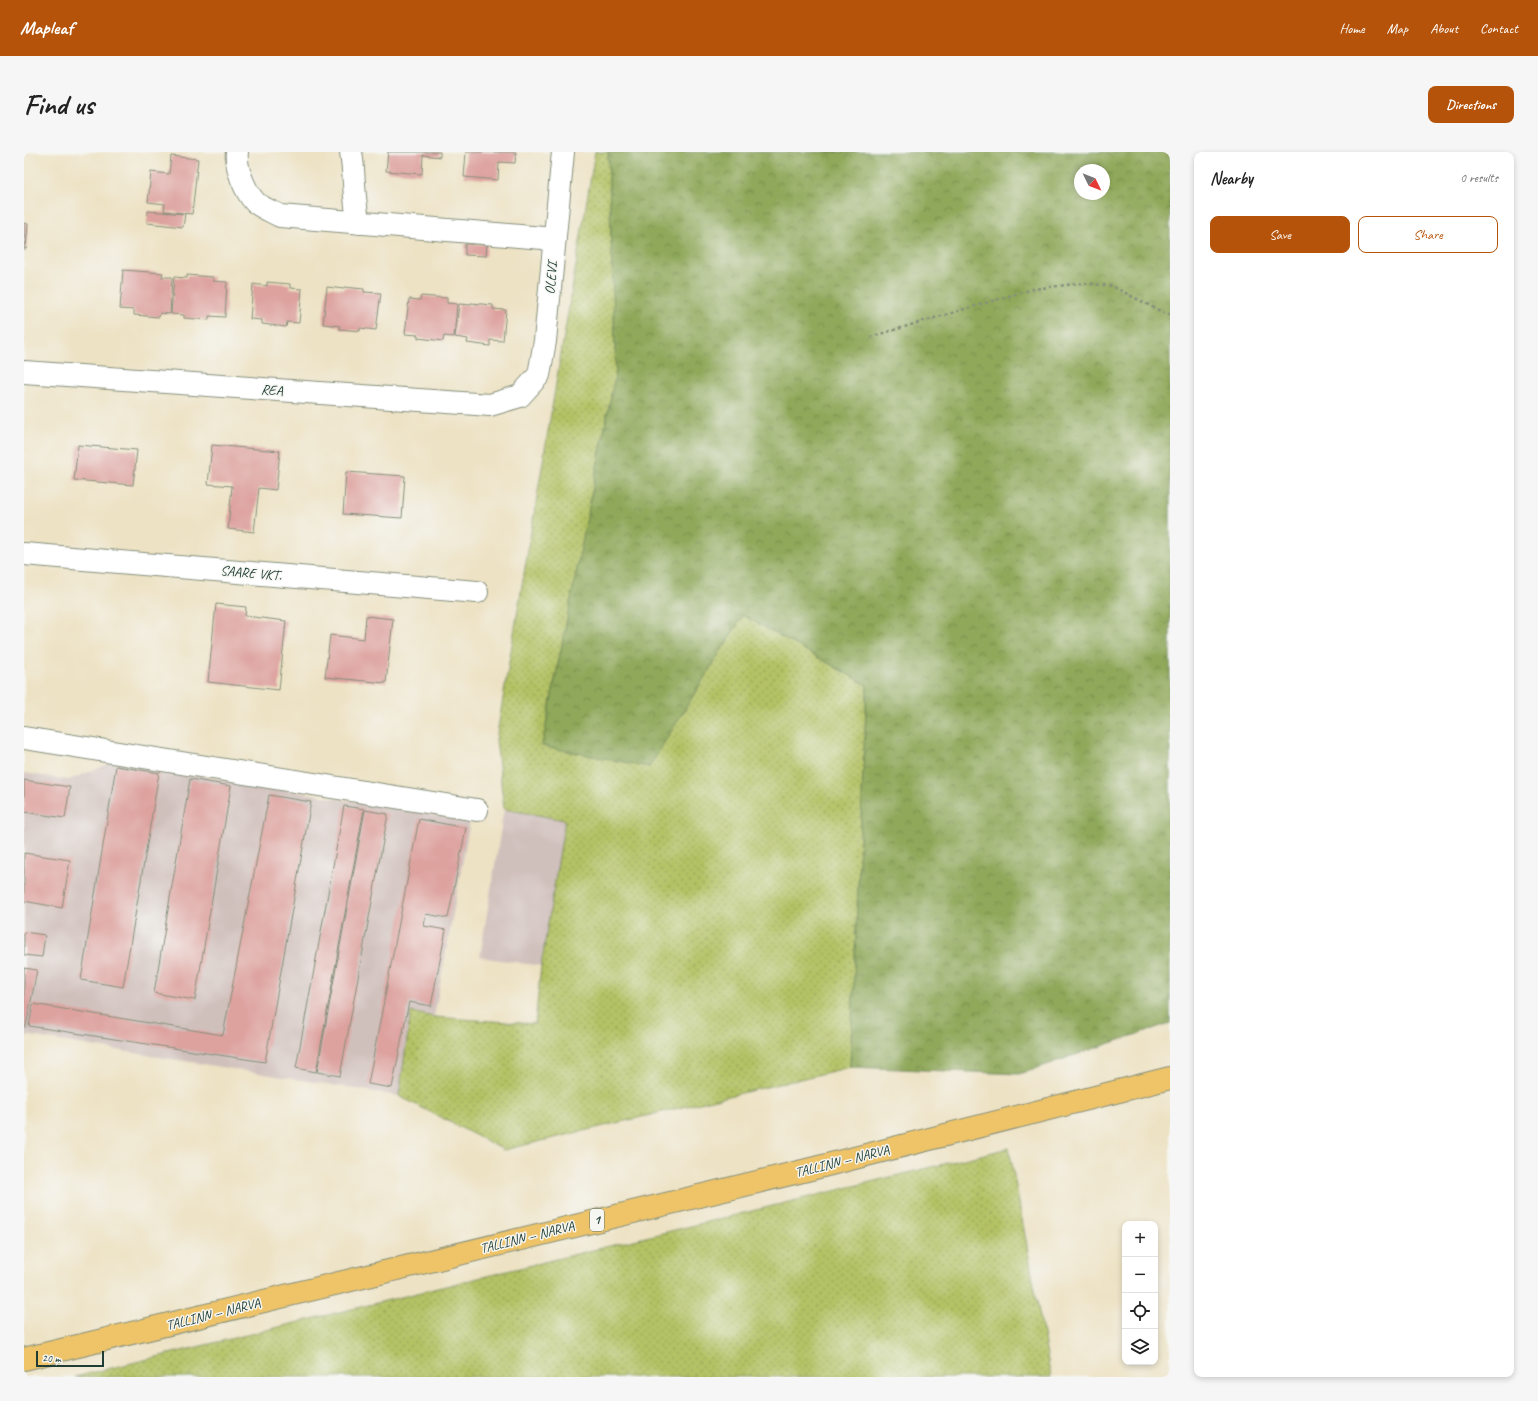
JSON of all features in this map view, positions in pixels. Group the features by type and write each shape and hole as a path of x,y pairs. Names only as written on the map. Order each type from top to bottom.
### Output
{"highway":[{"name":"TALLINN — NARVA","path":"24,1359 796,1172 1170,1078"}],"street":[{"path":"237,152 236,159 245,187 256,203 280,216 555,239"},
{"path":"351,152 355,172 355,209 359,223"},
{"name":"OLEVI","path":"520,396 538,375 545,342 563,152"},
{"name":"REA","path":"24,372 490,405 520,396"},
{"name":"SAARE VKT.","path":"24,554 477,592"},
{"path":"24,738 477,810"}],"path":[{"path":"870,336 1033,289 1083,283 1112,286 1170,314"}],"shaded area":[{"path":"116,761 470,821 434,1017 411,1012 399,1096 24,1035 24,773 69,780"},
{"path":"504,809 565,819 541,966 480,957"}],"green space":[{"path":"595,152 608,152 616,371 542,746 649,767 743,615 867,685 850,1067 504,1150 399,1096 411,1012 434,1017 535,1024 541,966 565,820 504,809 496,740"},
{"path":"608,152 1170,152 1170,1023 1019,1074 850,1067 867,685 743,615 649,767 542,746 616,371"},
{"path":"1009,1148 1051,1377 75,1377"}],"building":[{"path":"388,152 440,152 440,157 423,155 422,174 386,171"},
{"path":"466,152 516,152 515,163 499,162 498,180 464,177"},
{"path":"171,156 198,159 192,214 164,211 165,204 148,202 151,172 169,174"},
{"path":"148,211 185,214 183,227 147,223"},
{"path":"24,223 28,224 26,249 24,249"},
{"path":"465,244 487,244 486,256 465,255"},
{"path":"123,270 163,273 162,277 172,277 170,314 160,313 159,317 134,315 134,310 120,309"},
{"path":"187,275 213,277 213,281 227,282 225,317 209,316 209,320 184,318 184,315 171,314 174,277 187,278"},
{"path":"267,282 290,284 290,288 302,289 299,323 287,322 286,327 262,324 262,320 250,319 253,284 267,286"},
{"path":"327,287 364,289 364,292 381,293 376,330 360,328 360,331 339,329 340,326 323,324"},
{"path":"421,296 447,298 447,303 457,304 454,337 444,336 443,341 418,338 418,335 405,334 409,299 420,300"},
{"path":"471,303 493,305 493,309 506,310 503,341 490,340 490,346 467,343 468,339 455,337 459,304 471,305"},
{"path":"78,445 137,450 133,485 74,480"},
{"path":"212,445 280,451 276,490 259,488 254,532 228,529 232,486 208,484"},
{"path":"346,472 405,476 402,518 343,514"},
{"path":"216,604 246,607 245,616 286,621 279,690 208,682"},
{"path":"366,616 393,619 386,683 325,677 330,635 364,639"},
{"path":"116,766 159,773 123,987 81,980"},
{"path":"190,779 231,786 195,1000 154,993"},
{"path":"24,780 70,787 65,818 24,812"},
{"path":"269,795 311,802 265,1062 29,1026 33,1004 223,1035"},
{"path":"344,806 364,809 316,1072 296,1068"},
{"path":"365,810 388,814 340,1076 317,1072"},
{"path":"419,819 466,828 448,918 426,914 424,926 446,930 431,1006 409,1002 392,1088 368,1084"},
{"path":"24,853 70,860 62,908 24,901"},
{"path":"24,932 45,935 42,957 24,955"},
{"path":"24,968 37,970 26,1027 24,1027"}]}
